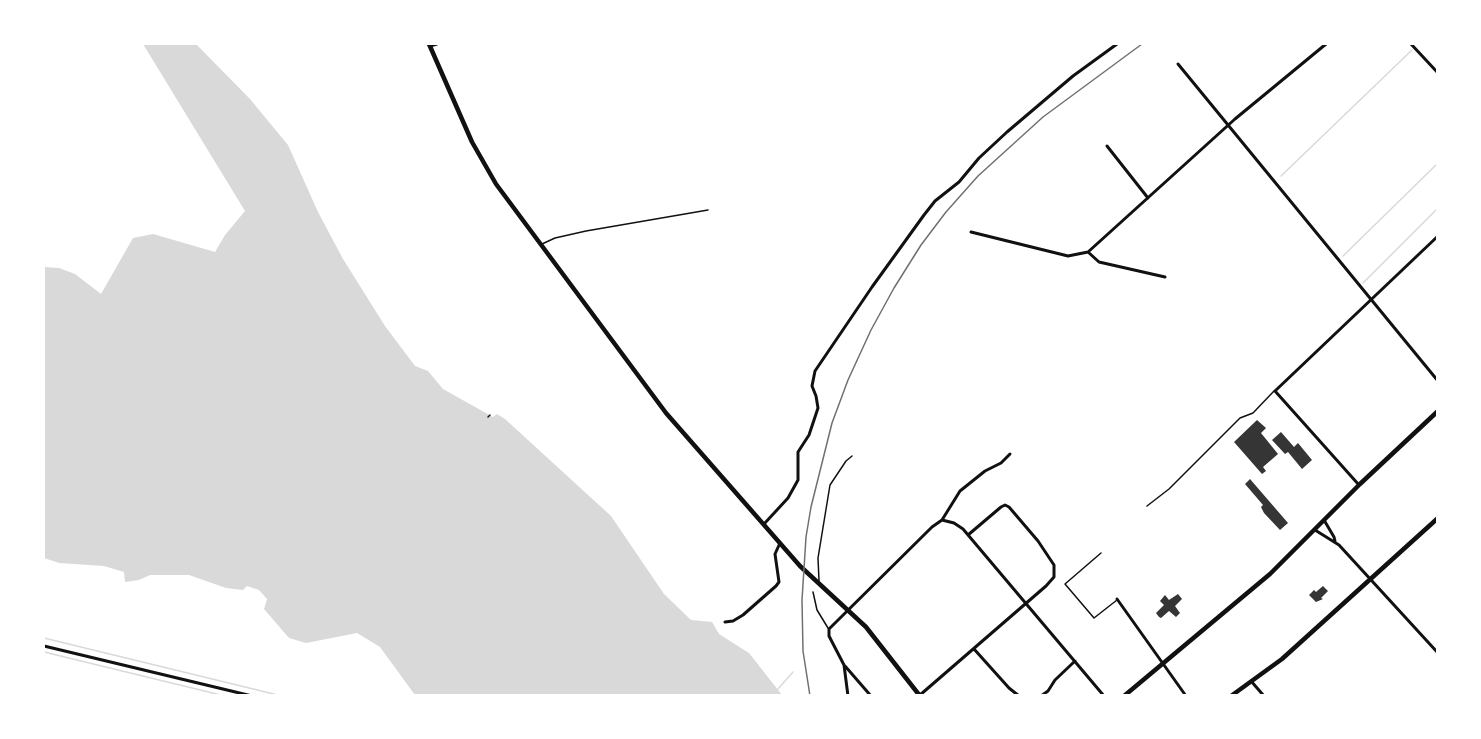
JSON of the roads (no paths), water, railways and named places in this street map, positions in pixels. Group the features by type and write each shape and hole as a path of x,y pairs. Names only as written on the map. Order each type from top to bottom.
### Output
{"main road":[{"path":"430,45 481,160 496,184 666,413 800,566 849,610 878,640 920,695"},
{"path":"1124,696 1244,597 1437,411"},
{"path":"1231,696 1282,659 1437,518"}],"street":[{"path":"430,45 437,44"},
{"path":"764,524 788,498 798,480 798,452 809,435 818,408 812,386 815,371 924,215 935,201 959,183 979,158 1007,132 1073,76 1117,44"},
{"path":"971,232 1068,256 1088,252 1228,125 1326,44"},
{"path":"1412,44 1437,73"},
{"path":"1178,64 1437,381"},
{"path":"1107,146 1148,198"},
{"path":"1359,485 1275,391 1437,236"},
{"path":"1088,252 1099,262 1165,277"},
{"path":"1430,418 1437,422"},
{"path":"871,696 844,665 829,636 829,629 932,527 942,520 960,491 985,471 1001,463 1010,454"},
{"path":"920,695 1054,577 1054,564 1038,541 1005,505 968,535"},
{"path":"942,520 957,525 968,535 1104,696"},
{"path":"1323,520 1335,541"},
{"path":"1314,529 1335,541 1437,653"},
{"path":"725,622 733,621 743,615 779,582 775,554 780,543"},
{"path":"1118,600 1186,696"},
{"path":"44,646 252,696"},
{"path":"974,649 1019,696"},
{"path":"1041,696 1075,661"},
{"path":"844,665 848,696"},
{"path":"1251,681 1264,696"}],"lane":[{"path":"541,245 555,238 586,231 708,210"},
{"path":"1147,506 1169,489 1240,418 1252,413 1275,391"},
{"path":"819,582 818,558 831,485 846,461 852,456"},
{"path":"1101,553 1065,584 1094,618 1118,600"},
{"path":"813,592 817,610 829,629"}],"waterway":[{"path":"1281,176 1412,50"},
{"path":"1343,256 1438,163"},
{"path":"1363,283 1438,208"},
{"path":"44,638 282,696"},
{"path":"44,652 225,696"},
{"path":"778,689 793,672"}],"railway":[{"path":"810,696 803,651 802,600 806,537 832,423 848,380 871,330 921,245 978,176 1043,117 1142,44"}]}
